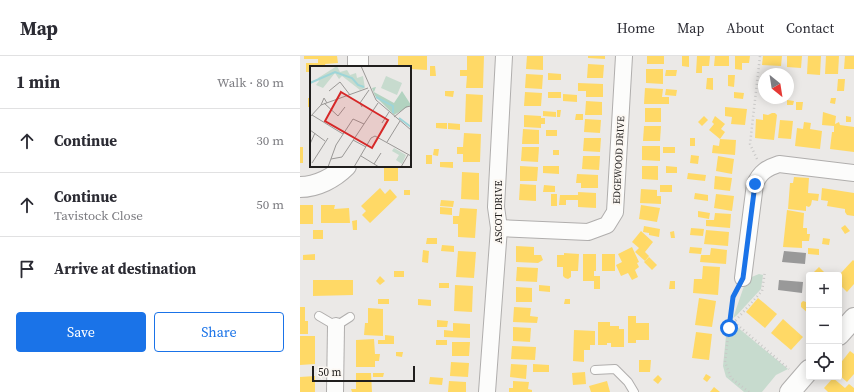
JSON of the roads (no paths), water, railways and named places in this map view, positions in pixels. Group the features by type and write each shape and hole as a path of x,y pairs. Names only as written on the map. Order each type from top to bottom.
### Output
{"street":[{"name":"ASCOT DRIVE","path":"486,392 499,228 496,207 504,56"},
{"name":"EDGEWOOD DRIVE","path":"499,228 588,232 607,225 615,212 624,56"},
{"path":"743,278 755,184 763,171 779,164 854,173"},
{"path":"309,185 334,176 345,167"},
{"path":"842,332 854,318"},
{"path":"335,392 336,326"},
{"path":"790,392 806,373"}],"lane":[{"path":"319,316 336,326 350,317"},
{"path":"595,370 615,369 628,382 634,392"}]}
